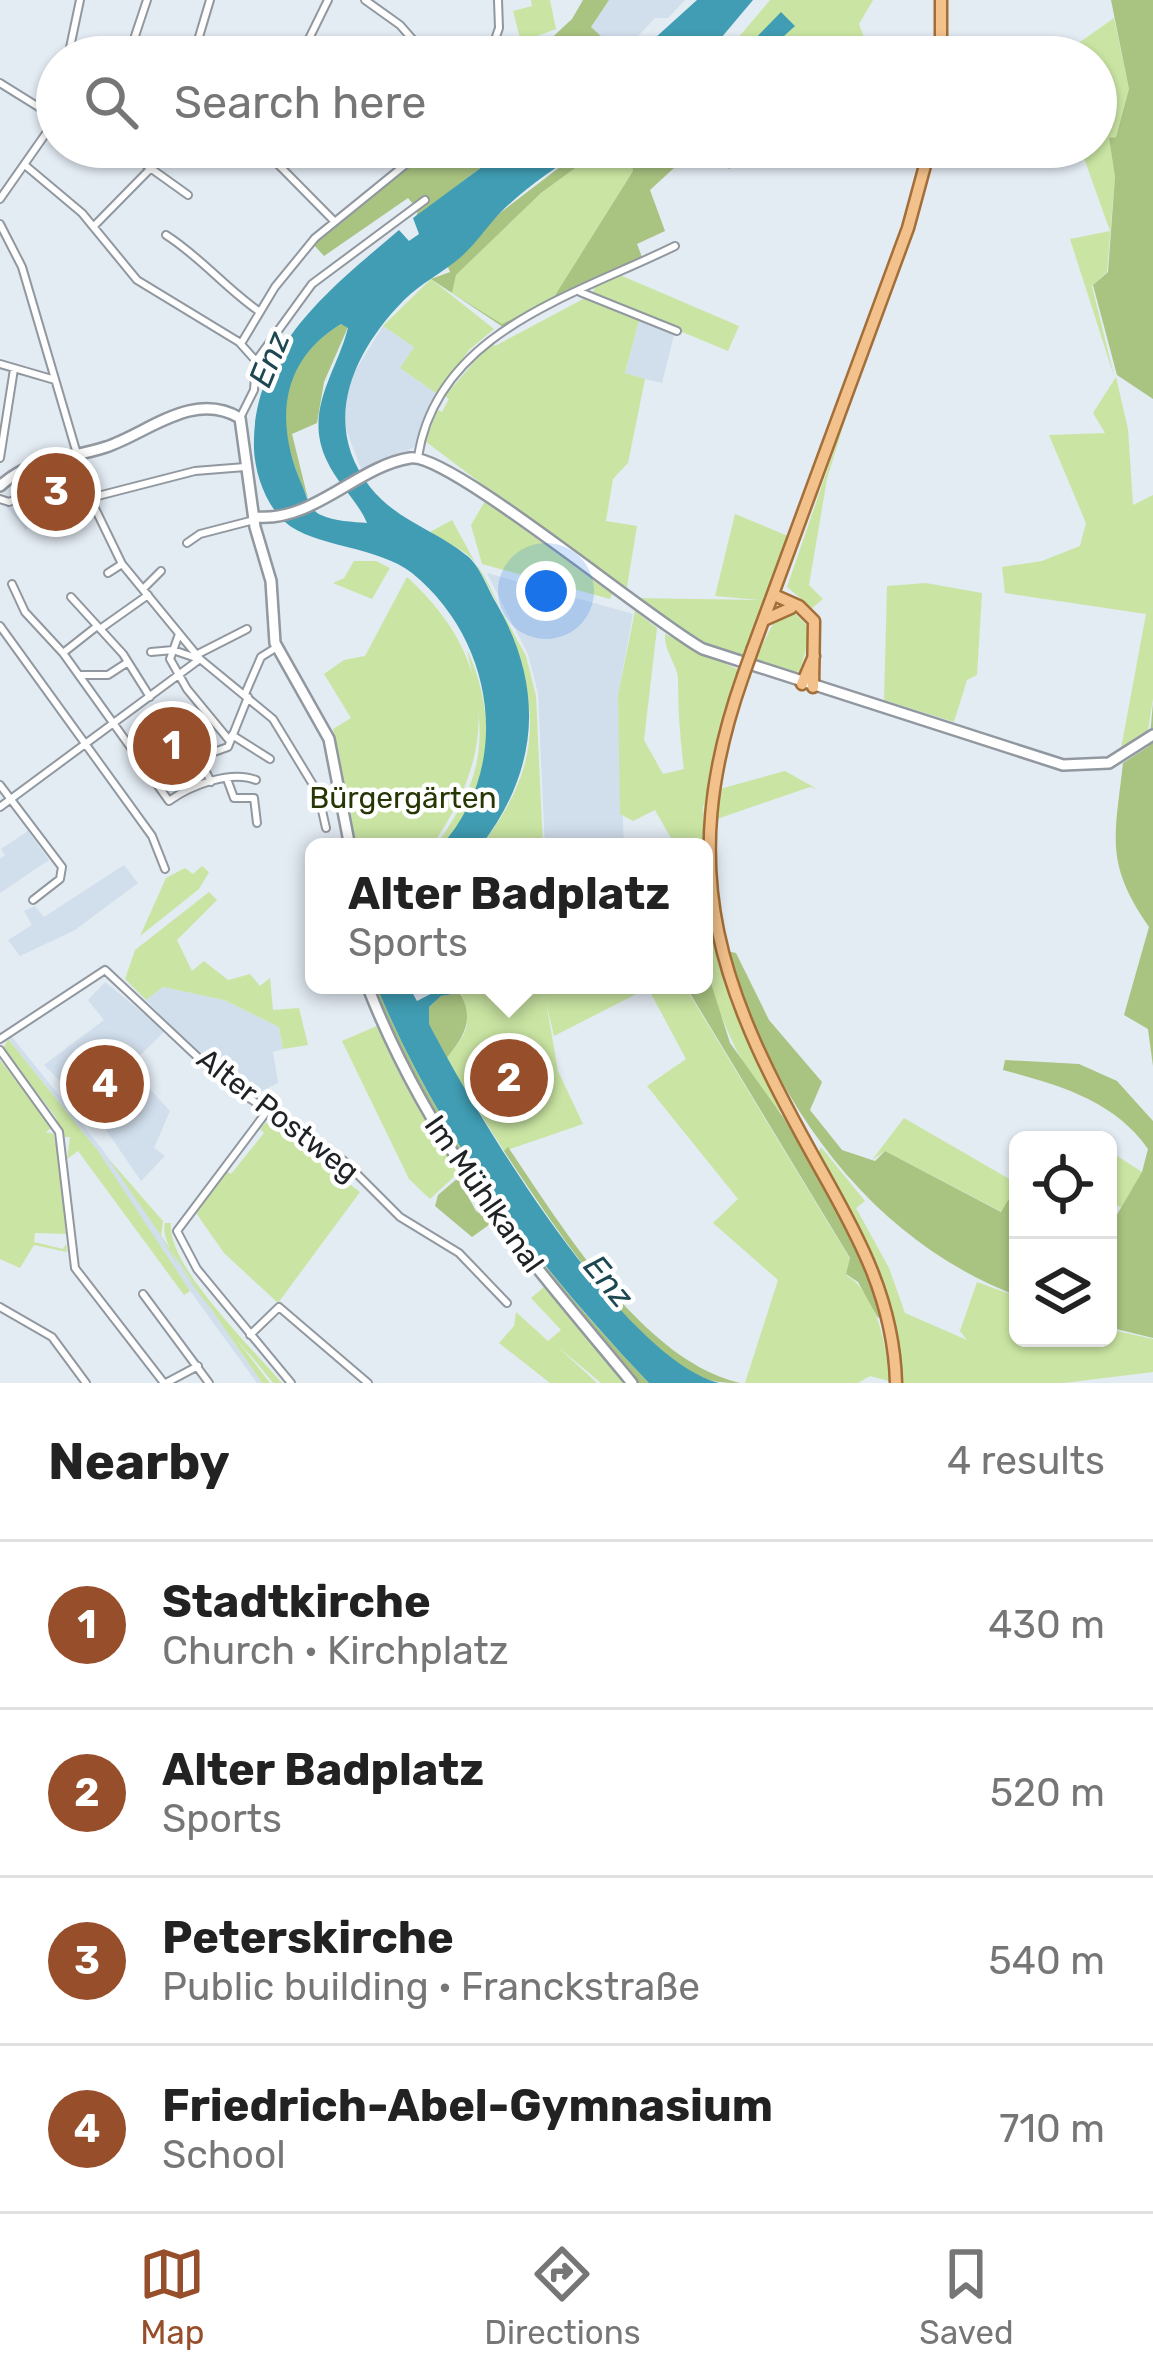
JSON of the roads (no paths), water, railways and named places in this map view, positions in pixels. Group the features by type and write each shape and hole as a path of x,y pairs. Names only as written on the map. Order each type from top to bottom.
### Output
{"main road":[{"path":"941,0 941,36"},
{"path":"711,838 724,734 914,210 925,168"},
{"path":"773,597 807,611"},
{"path":"773,597 807,611 817,633 808,686"},
{"path":"764,620 791,608"},
{"path":"713,902 719,948 761,1063 874,1271 896,1383"}],"street":[{"path":"72,36 80,0"},
{"path":"135,36 147,0"},
{"path":"199,36 210,0"},
{"path":"310,36 328,0"},
{"path":"365,0 410,36"},
{"path":"496,36 498,0"},
{"path":"0,83 36,105"},
{"path":"0,200 36,150"},
{"path":"26,166 94,226 137,280 241,344 256,361"},
{"path":"94,226 151,168"},
{"path":"153,168 188,195"},
{"path":"282,168 334,221"},
{"path":"241,344 297,256 401,168"},
{"path":"348,838 329,739 277,641 271,581 240,418 254,390 256,361 312,284 425,200"},
{"path":"0,224 22,267 91,512 122,564 179,634 289,742 318,794 326,827"},
{"path":"166,235 210,265 226,288 260,312"},
{"path":"418,458 436,405 471,352 499,331 675,246"},
{"path":"580,292 676,331"},
{"path":"0,364 55,380"},
{"path":"0,454 14,368"},
{"path":"38,377 52,370"},
{"path":"0,486 29,465 118,442 168,415 212,411 240,418"},
{"path":"187,543 256,517 310,504 418,458 487,494 663,627 703,649 1063,765 1115,760 1153,735"},
{"path":"85,493 247,466"},
{"path":"0,499 9,502 62,479"},
{"path":"108,573 122,564"},
{"path":"63,653 145,592 160,571"},
{"path":"12,584 37,628 63,653 170,801 188,788 212,782 241,775 256,780"},
{"path":"71,597 128,662 150,697"},
{"path":"0,626 152,836 166,869"},
{"path":"0,807 110,724 178,680 198,656 247,629"},
{"path":"179,634 170,659 178,680 230,740 270,759"},
{"path":"143,768 152,761 195,757 230,740 263,653 277,641"},
{"path":"151,652 173,650 198,656"},
{"path":"79,675 92,679 103,671 108,675 128,662"},
{"path":"195,757 212,782"},
{"path":"174,761 188,788"},
{"path":"227,779 234,798 254,798 257,823"},
{"path":"0,784 62,867 59,879 33,901"},
{"name":"Alter Postweg","path":"0,1039 105,970 222,1080 344,1161 400,1217 442,1239 507,1304"},
{"name":"Im Mühlkanal","path":"371,994 436,1133 506,1234 632,1383"},
{"path":"0,1050 59,1132 75,1268 162,1382 198,1366"},
{"path":"268,1110 177,1231 182,1249 291,1383"},
{"path":"143,1294 209,1383"},
{"path":"0,1306 52,1337 86,1383"},
{"path":"250,1335 279,1306 368,1383"}],"water":[{"path":"697,0 753,0 723,36 657,36"},
{"path":"781,12 795,26 784,36 758,36"},
{"path":"481,168 556,168 519,196 462,256 418,288 386,320 358,365 345,413 355,463 370,487 392,508 471,559 511,633 522,664 529,727 524,757 515,788 486,838 446,838 478,780 485,744 485,706 462,633 440,601 398,564 312,537 285,522 267,498 255,459 257,413 266,381 300,324 322,298 399,230 409,241 419,234 413,218","holes":["341,324 348,328 324,393 318,426 321,443 336,477 367,523 332,519 314,510 288,439 288,395 294,375 320,339"]},
{"path":"380,994 413,994 417,1001 431,994 454,994 441,996 429,1007 429,1024 515,1170 597,1282 639,1329 681,1364 719,1383 649,1383 607,1338 494,1197 429,1095"}],"place":[{"name":"Peterskirche","path":"56,492"},
{"name":"Stadtkirche","path":"172,746"},
{"name":"Alter Badplatz","path":"509,1078"},
{"name":"Friedrich-Abel-Gymnasium","path":"105,1084"}],"water label":[{"name":"Enz","path":"269,359"},
{"name":"Enz","path":"609,1281"}],"park label":[{"name":"Bürgergärten","path":"403,798"}]}
